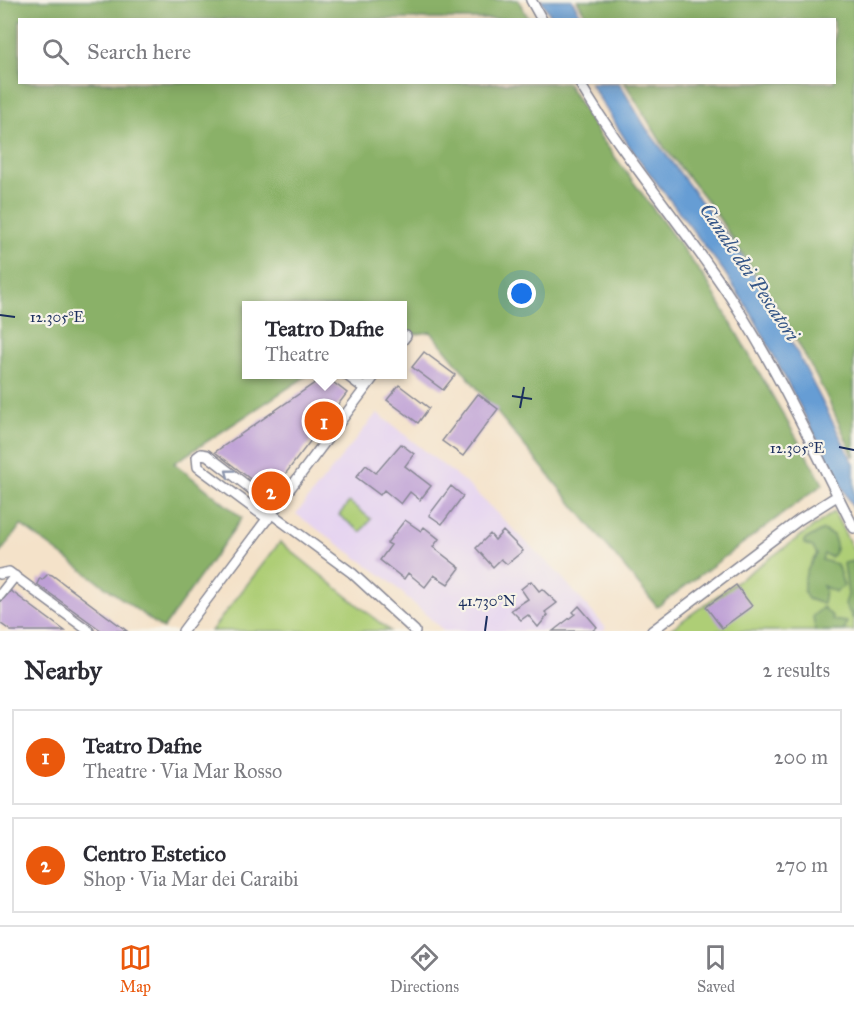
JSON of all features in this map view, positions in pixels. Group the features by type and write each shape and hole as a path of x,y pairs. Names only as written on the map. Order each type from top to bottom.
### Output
{"street":[{"path":"531,0 541,18"},
{"path":"580,84 624,152 706,262 743,317 854,528"},
{"path":"351,379 365,389"},
{"path":"183,631 373,379"},
{"path":"272,514 207,456 201,454 197,457 198,467 272,514 349,570 415,631"},
{"path":"655,630 799,520 837,496"},
{"path":"2,573 15,576 89,631"},
{"path":"0,595 15,576"}],"shaded area":[{"path":"377,413 467,484 557,572 606,628 603,631 444,631 387,579 296,514"}],"green space":[{"path":"0,0 518,0 528,18 18,18 18,84 568,84 601,138 708,283 823,484 657,607 431,332 407,335 407,301 242,301 242,379 302,379 174,463 242,518 163,629 21,525 0,553"},
{"path":"577,0 854,0 854,457 826,395 784,317 711,206 664,147 626,84 836,84 836,18 587,18"},
{"path":"349,502 371,519 361,532 339,515"},
{"path":"834,512 854,551 854,631 668,631"},
{"path":"823,530 833,535 836,546 831,557 824,554 822,560 837,564 844,586 835,592 823,586 825,590 823,604 808,599 805,594 804,582 810,564 817,554 813,547 804,544 804,540"},
{"path":"280,542 390,631 211,631"},
{"path":"854,561 854,621 845,604 848,595 844,563"},
{"path":"823,607 833,617 832,620 847,622 844,631 815,631 813,616"}],"water":[{"path":"541,0 572,0 582,18 552,18"},
{"name":"Canale dei Pescatori","path":"591,84 620,84 646,128 736,248 774,307 854,464 854,510 753,316 723,270 632,150"}],"building":[{"path":"424,352 455,375 443,390 412,367"},
{"path":"321,379 329,379 347,393 270,494 215,452"},
{"path":"399,385 429,408 418,423 387,400"},
{"path":"478,394 498,409 463,456 442,441"},
{"path":"401,444 414,454 405,466 431,486 420,500 410,492 401,504 384,490 380,495 356,477 366,465 376,473"},
{"path":"451,486 463,496 442,524 429,515"},
{"path":"405,520 421,531 424,527 439,539 433,547 460,568 448,584 434,575 425,587 408,573 404,579 380,560 391,545 387,543"},
{"path":"503,531 523,551 507,564 501,559 493,567 476,548 490,534 495,540"},
{"path":"48,574 127,631 102,631 37,584 40,578 42,580"},
{"path":"531,581 539,591 542,589 557,603 545,612 548,615 538,627 528,615 521,620 511,610 528,599 521,589"},
{"path":"736,585 752,606 722,628 706,607"},
{"path":"11,591 65,631 11,631 0,623 0,602"},
{"path":"579,606 597,627 592,631 553,631 575,614 573,612"}],"place":[{"name":"Teatro Dafne","path":"324,421"},
{"name":"Centro Estetico","path":"271,491"}]}
